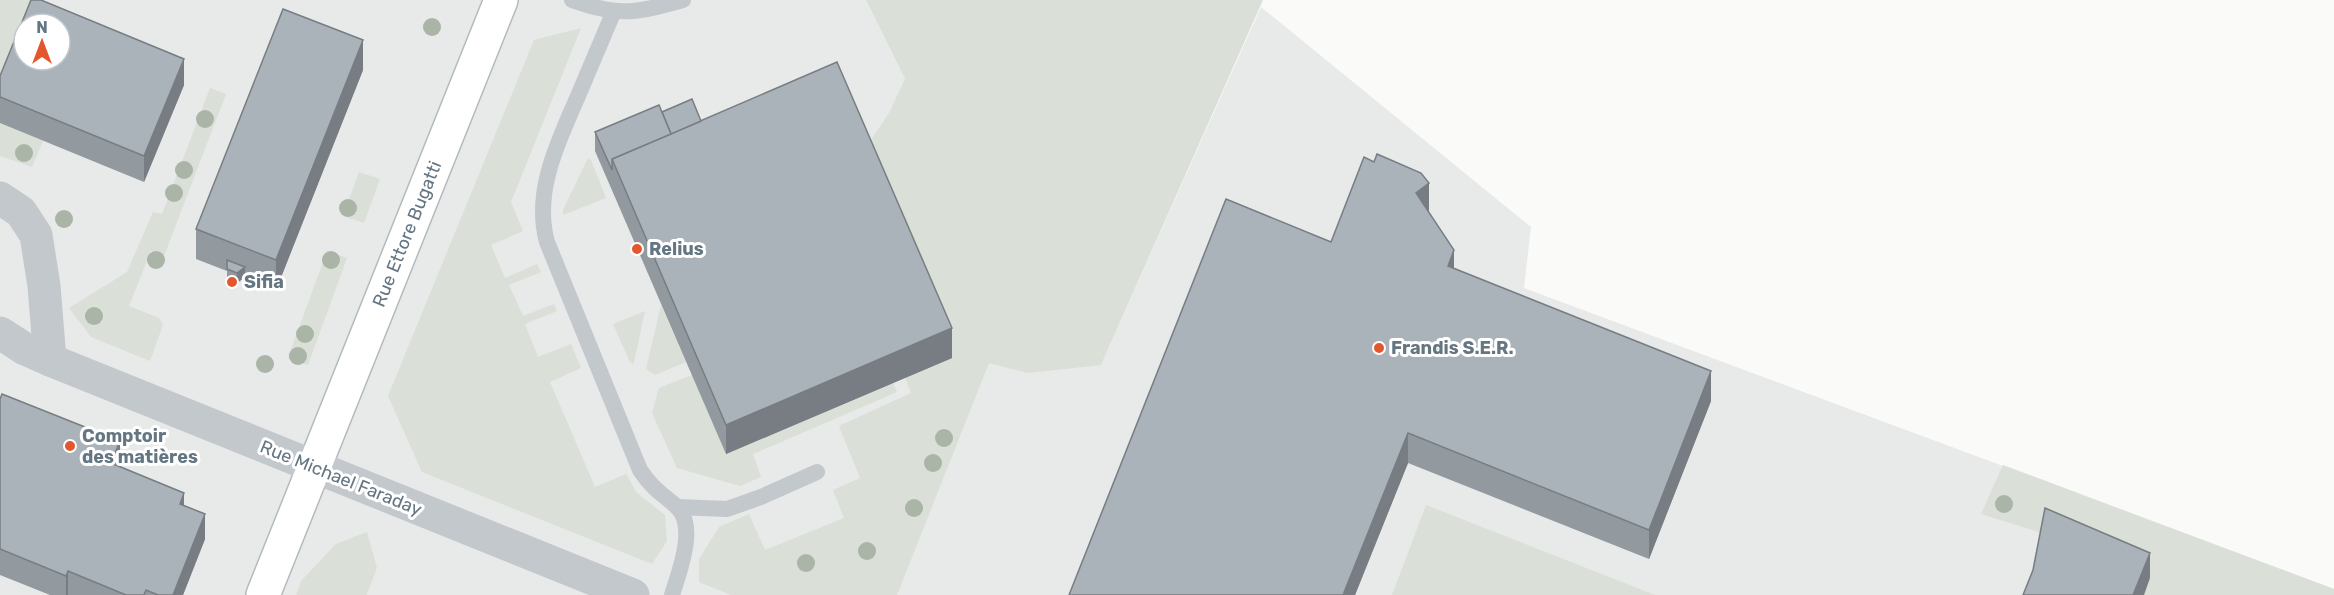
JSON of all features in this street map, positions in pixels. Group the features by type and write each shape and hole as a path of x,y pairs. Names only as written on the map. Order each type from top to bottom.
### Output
{"main road":[{"name":"Rue Ettore Bugatti","path":"263,595 501,0"}],"street":[{"path":"0,198 21,212 36,235 50,360"},
{"name":"Rue Michael Faraday","path":"0,333 16,344 50,360 633,595"}],"lane":[{"path":"572,0 614,12 642,12 682,0"},
{"path":"614,12 563,130 548,174 543,197 542,226 640,470 650,486 677,507 685,517 687,527 683,559 672,595"},
{"path":"677,507 727,509 761,497 817,472"}],"shaded area":[{"path":"0,0 866,0 905,79 1101,365 1261,7 1531,227 1524,288 2334,589 2334,595 367,595 377,568 301,581 296,595 0,595"},
{"path":"0,0 39,0 32,12 12,12 12,63 0,102"},
{"path":"866,0 1263,0 1101,365 1028,373 989,363 897,595 731,595 699,582 699,559 719,527 749,514 765,550 844,518 833,490 860,478 839,426 911,393 905,378 863,152 889,113 905,79"},
{"path":"581,28 511,202 523,231 491,245 505,278 537,264 541,272 509,285 523,316 554,304 557,311 525,324 538,357 571,344 581,368 550,382 595,487 626,474 637,493 665,515 667,541 652,564 422,472 388,396 534,40"},
{"path":"210,88 226,94 164,256 151,251 129,306 159,318 163,325 150,361 91,337 69,308 127,272 153,212 162,214"},
{"path":"0,123 43,141 32,167 0,156"},
{"path":"588,158 591,160 606,198 563,215 563,210"},
{"path":"359,172 380,179 364,223 343,216"},
{"path":"327,251 347,258 308,365 288,358"},
{"path":"661,305 686,362 655,375 646,369"},
{"path":"645,311 634,362 633,364 613,324"},
{"path":"692,375 893,383 897,392 753,454 761,477 740,486 677,468 652,413 659,388"},
{"path":"2003,465 2334,589 2334,595 2144,595 2045,534 1981,514"},
{"path":"1426,505 1655,595 1392,595"},
{"path":"367,532 377,568 367,595 296,595 301,581 336,544"}],"building":[{"path":"31,0 41,0 70,12 26,12"},
{"path":"283,9 363,40 276,260 196,229"},
{"path":"72,13 184,59 144,156 0,97 0,76 12,47 12,72 72,72"},
{"path":"837,62 952,328 726,425 612,159"},
{"path":"692,99 701,121 671,134 662,112"},
{"path":"659,105 671,134 612,159 612,170 595,132"},
{"name":"Frandis S.E.R.","path":"1377,154 1421,173 1429,183 1416,193 1454,250 1448,266 1711,371 1649,530 1408,433 1343,595 1069,595 1226,199 1331,242 1364,157 1374,162"},
{"path":"227,260 245,267 237,273 227,269"},
{"path":"2,394 120,441 111,463 184,493 180,504 205,514 173,595 158,595 146,590 144,595 126,595 68,571 66,576 0,549 0,399"},
{"path":"2045,508 2150,553 2133,595 2023,595 2033,570"}],"place":[{"name":"Relius","path":"637,249"},
{"name":"Sifia","path":"232,282"},
{"name":"Frandis S.E.R.","path":"1379,348"},
{"name":"Comptoir des matières","path":"70,446"}]}
